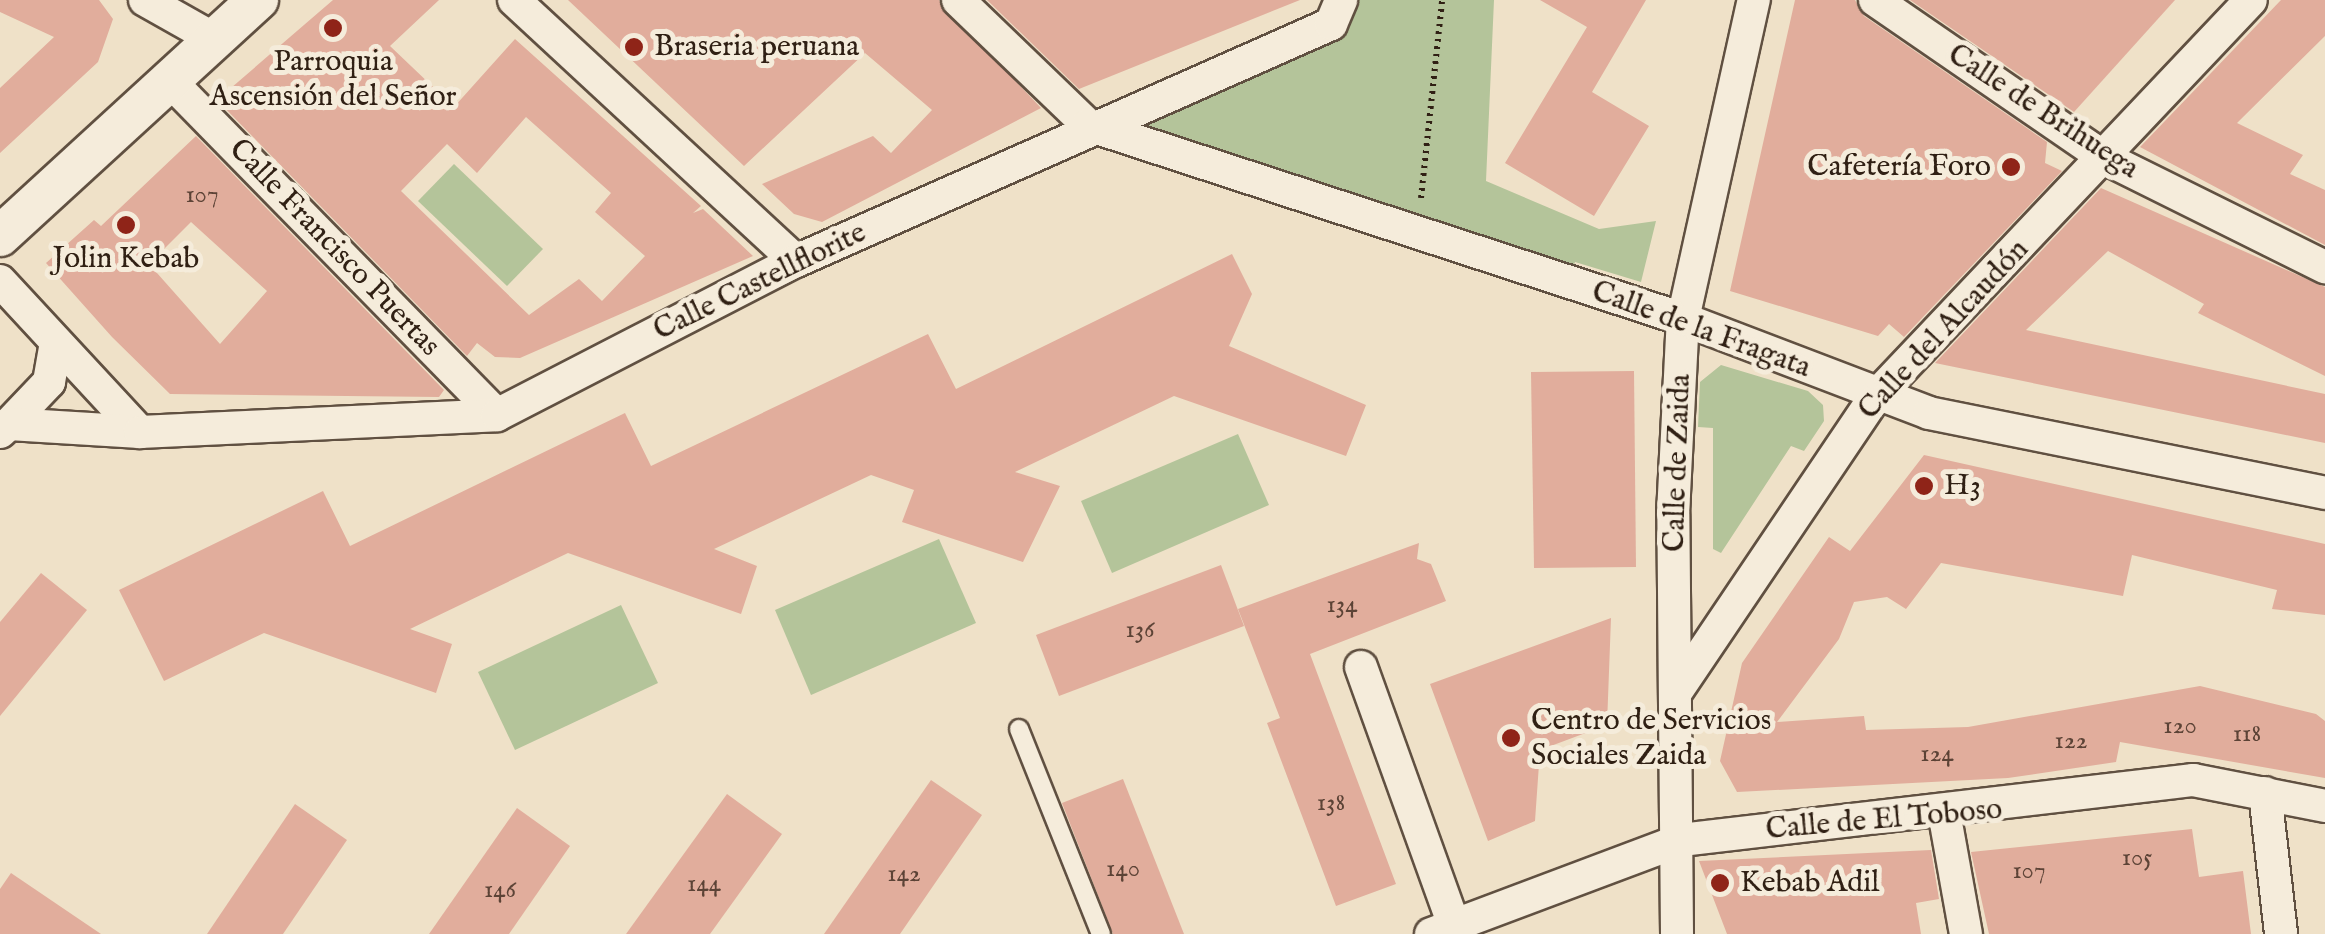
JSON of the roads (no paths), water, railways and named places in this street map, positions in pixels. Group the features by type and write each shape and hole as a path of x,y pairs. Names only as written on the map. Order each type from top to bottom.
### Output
{"street":[{"path":"145,0 216,40"},
{"path":"0,236 258,0"},
{"path":"514,0 796,261"},
{"path":"958,0 1088,126"},
{"name":"Calle Castellflorite","path":"4,428 140,432 497,414 796,261 1088,126 1331,24 1341,0"},
{"name":"Calle de Zaida","path":"1677,934 1681,840 1676,692 1684,319 1754,0"},
{"name":"Calle de Brihuega","path":"1874,0 2105,158 2325,267"},
{"name":"Calle del Alcaudón","path":"1676,692 1876,396 2251,0"},
{"name":"Calle Francisco Puertas","path":"170,82 497,414"},
{"name":"Calle de la Fragata","path":"1088,126 1684,319 1876,396 2325,493"},
{"path":"0,281 140,432"},
{"name":"Calle Castellflorite","path":"4,428 49,382 56,343"},
{"name":"Calle de El Toboso","path":"1361,667 1442,930 1681,840 2194,780 2325,806"},
{"path":"2265,793 2281,934"},
{"path":"1944,812 1966,934"}],"lane":[{"path":"1019,729 1101,934"}],"place":[{"name":"Parroquia Ascensión del Señor","path":"333,28"},
{"name":"Braseria peruana","path":"634,47"},
{"name":"Cafetería Foro","path":"2011,167"},
{"name":"Jolin Kebab","path":"126,225"},
{"name":"H3","path":"1924,486"},
{"name":"Centro de Servicios Sociales Zaida","path":"1511,738"},
{"name":"Kebab Adil","path":"1720,883"}]}
